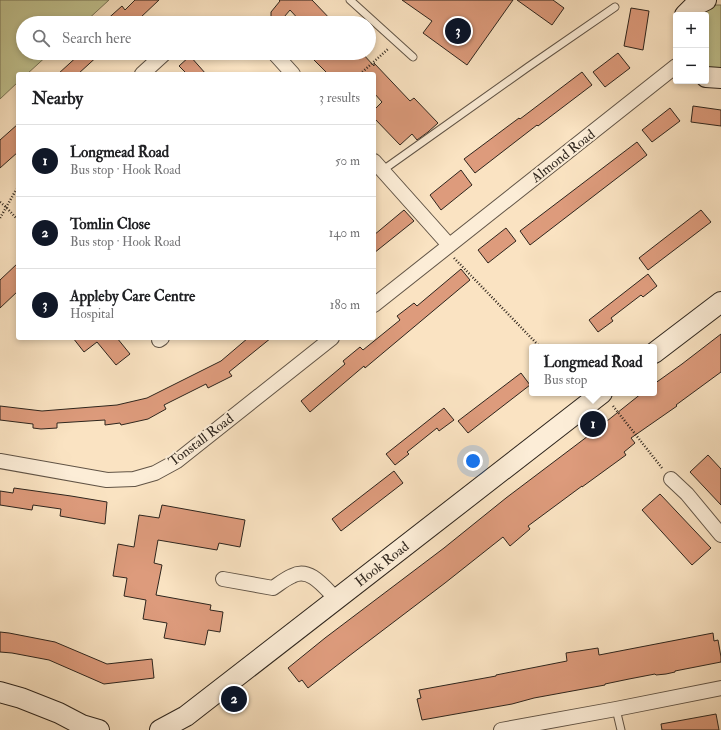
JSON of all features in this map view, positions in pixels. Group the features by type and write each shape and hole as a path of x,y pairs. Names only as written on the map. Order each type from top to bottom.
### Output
{"main road":[{"path":"709,77 721,78"},
{"path":"657,351 721,302"},
{"name":"Hook Road","path":"160,730 186,716 337,600 607,399"},
{"path":"0,692 21,698 59,713 82,725 99,730"}],"street":[{"path":"144,72 157,60"},
{"path":"280,60 291,72"},
{"name":"Almond Road","path":"447,247 673,68"},
{"path":"376,303 447,247 378,165"},
{"name":"Tonstall Road","path":"0,461 107,480 134,479 155,473 177,461 329,340"},
{"path":"671,480 687,494 721,535"},
{"path":"223,579 273,588 293,575 305,573 316,579 337,600"},
{"path":"501,730 721,688"}],"lane":[{"path":"350,0 368,16"},
{"path":"378,165 522,71 614,6"},
{"path":"376,24 413,57"},
{"path":"616,709 621,730"}],"path":[{"path":"376,60 396,42"},
{"path":"362,72 376,60"},
{"path":"0,218 16,190"},
{"path":"0,202 16,218"},
{"path":"447,247 537,344"},
{"path":"607,399 671,480"}],"green space":[{"path":"0,0 109,0 92,16 16,16 16,60 42,60 29,72 16,72 16,84 0,99"},
{"path":"714,5 721,5 721,73 709,71 709,12 701,12"}],"building":[{"path":"135,0 159,0 142,16 111,16 122,6 125,10"},
{"path":"279,0 312,0 327,16 296,16 290,10 285,16 271,16 271,12 280,1"},
{"path":"402,0 513,0 467,65 423,33 432,21"},
{"path":"517,0 553,0 564,8 552,25"},
{"path":"631,8 649,11 643,50 624,46"},
{"path":"618,53 630,68 605,87 593,72"},
{"path":"73,60 93,60 80,72 60,72"},
{"path":"186,60 194,60 204,72 185,72 179,66"},
{"path":"314,60 368,60 374,66 374,63 410,101 414,98 438,123 417,140 412,134 400,145 376,120 376,108 382,102 376,95 376,72 326,72"},
{"path":"582,72 592,85 475,173 464,159"},
{"path":"693,106 721,110 721,126 691,122"},
{"path":"670,108 680,121 652,142 642,130"},
{"path":"16,126 16,154 0,168 0,140"},
{"path":"637,142 647,155 530,245 520,231"},
{"path":"461,170 472,185 441,210 430,195"},
{"path":"404,210 414,221 376,251 376,233"},
{"path":"701,210 711,222 648,270 639,258"},
{"path":"506,228 516,241 488,263 478,250"},
{"path":"16,265 16,293 0,308 0,280"},
{"path":"461,269 470,280 310,412 301,401 345,364 343,361 360,347 363,350 400,320 397,316 414,303 417,306"},
{"path":"648,274 657,286 643,297 641,295 611,318 613,321 598,332 589,320"},
{"path":"721,334 721,372 676,405 677,406 631,438 635,443 624,452 626,455 528,526 530,529 510,546 503,537 308,688 302,680 299,682 288,668 638,396 657,396 657,382"},
{"path":"75,340 119,340 130,354 116,365 97,342 84,352"},
{"path":"246,340 269,340 229,372 232,376 208,388 206,384 164,405 166,409 148,419 121,425 120,423 105,425 105,420 57,423 57,428 41,429 33,428 33,424 0,420 0,406 42,411 117,405 147,398 221,361"},
{"path":"521,373 529,384 529,386 468,433 458,421"},
{"path":"444,408 454,420 439,431 437,428 407,452 409,454 395,465 386,454"},
{"path":"708,455 721,469 721,505 690,472"},
{"path":"394,471 403,483 341,531 332,519"},
{"path":"14,488 107,502 105,524 60,516 61,509 33,505 32,510 0,505 0,491 13,493"},
{"path":"660,494 711,548 692,565 642,510"},
{"path":"162,505 245,520 240,547 219,543 217,550 158,540 154,563 162,565 156,595 211,605 210,610 223,612 220,632 208,630 205,645 164,638 167,623 143,619 146,600 124,596 127,578 113,576 118,544 134,547 139,515 159,518"},
{"path":"0,632 55,642 107,664 152,659 154,678 104,684 49,660 0,652"},
{"path":"713,633 714,641 718,640 721,662 666,674 655,674 534,698 512,704 422,720 417,699 421,698 419,690 567,661 566,653 598,648 599,655"},
{"path":"716,714 719,730 662,730 661,724"}],"place":[{"name":"Appleby Care Centre","path":"458,31"},
{"name":"Longmead Road","path":"593,424"},
{"name":"Tomlin Close","path":"234,699"}]}
